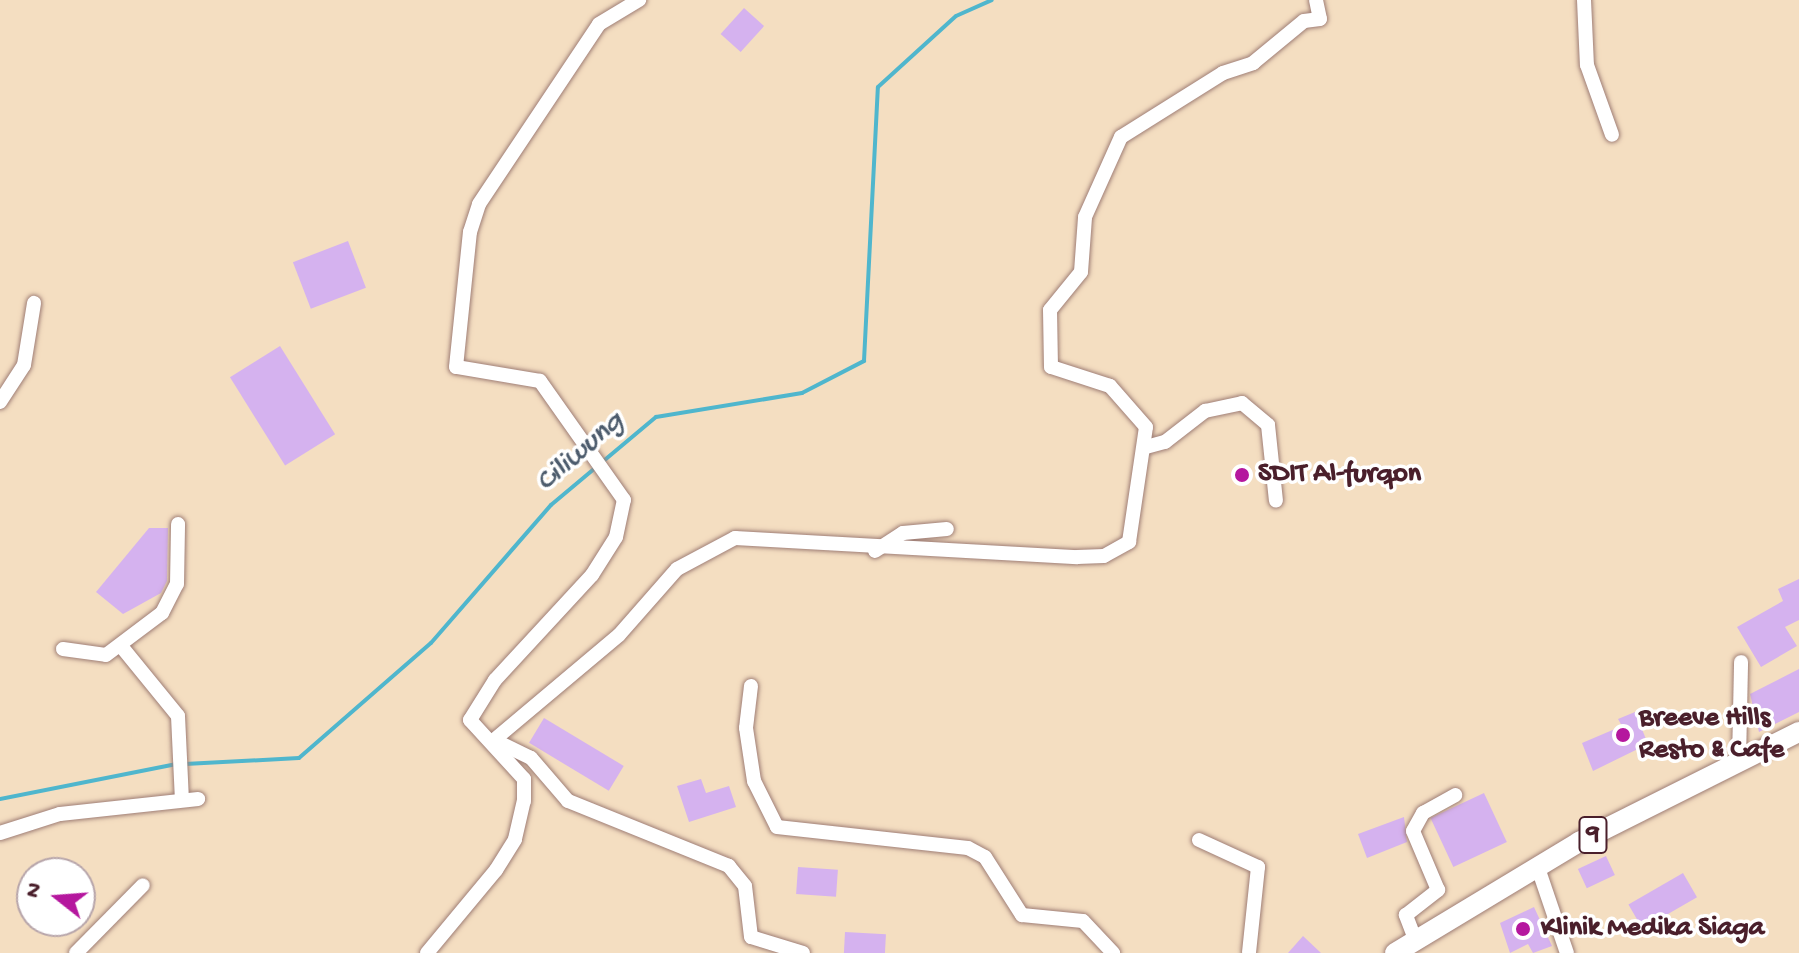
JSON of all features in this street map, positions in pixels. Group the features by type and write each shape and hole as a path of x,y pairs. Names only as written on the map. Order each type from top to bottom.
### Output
{"highway":[{"name":"9","path":"1395,953 1537,865 1799,732"}],"street":[{"path":"427,953 515,839 524,779 470,720 616,537 624,500 617,483 540,381 467,373 455,364 473,220 599,24 639,0"},
{"path":"495,745 525,707 619,635 667,579 702,552 763,535 875,551 1111,553 1132,535 1134,473 1146,447 1145,423 1118,391 1057,371 1049,361 1048,316 1081,272 1085,217 1121,137 1223,73 1253,63 1304,21 1319,20 1316,0"},
{"path":"1584,0 1587,65 1612,135"},
{"path":"0,402 24,365 34,303"},
{"path":"1146,447 1165,442 1205,411 1242,403 1268,425 1276,501"},
{"path":"63,649 102,656 121,646 172,601 178,524"},
{"path":"875,551 903,533 947,529"},
{"path":"0,833 60,814 190,800 182,781 182,748 175,709 121,646"},
{"path":"1739,761 1741,662"},
{"path":"751,686 746,728 754,781 777,827 968,848 985,857 1022,915 1083,921 1113,953"},
{"path":"495,745 531,758 568,801 729,866 745,886 753,939 803,953"},
{"path":"1415,939 1406,915 1438,890 1413,831 1423,813 1455,795"},
{"path":"1199,840 1258,867 1249,953"},
{"path":"1537,865 1567,953"},
{"path":"76,953 143,885"}],"building":[{"path":"744,8 764,26 741,52 721,34"},
{"path":"348,241 366,288 311,309 293,262"},
{"path":"280,346 335,434 285,465 230,377"},
{"path":"149,528 168,528 167,581 161,593 123,614 96,592"},
{"path":"1799,579 1799,620 1785,627 1797,646 1761,667 1737,627 1783,601 1778,589"},
{"path":"1799,669 1799,712 1759,732 1750,694"},
{"name":"Breeve Hills Resto & Cafe","path":"1635,712 1648,744 1593,771 1582,743 1622,726 1618,719"},
{"path":"544,718 624,766 609,791 529,743"},
{"path":"701,779 706,793 729,786 736,807 689,822 677,786"},
{"path":"1484,793 1507,842 1453,867 1431,818"},
{"path":"1404,817 1407,842 1367,858 1358,834"},
{"path":"1606,856 1615,875 1587,888 1578,869"},
{"path":"798,867 838,870 836,897 796,894"},
{"path":"1683,873 1697,897 1642,929 1628,904"},
{"name":"Klinik Medika Siaga","path":"1534,907 1552,946 1533,953 1528,944 1510,953 1500,923"},
{"path":"845,932 886,934 885,953 844,953"},
{"path":"1303,936 1321,953 1288,953"}],"waterway":[{"name":"Ciliwung","path":"185,764 299,758 431,643 551,505 656,417 802,393 864,361 878,87 956,16 992,0"},
{"name":"Ciliwung","path":"0,799 177,764"}],"place":[{"name":"SDIT Al-furqon","path":"1242,475"},
{"name":"Breeve Hills Resto & Cafe","path":"1623,735"},
{"name":"Klinik Medika Siaga","path":"1523,929"}]}
